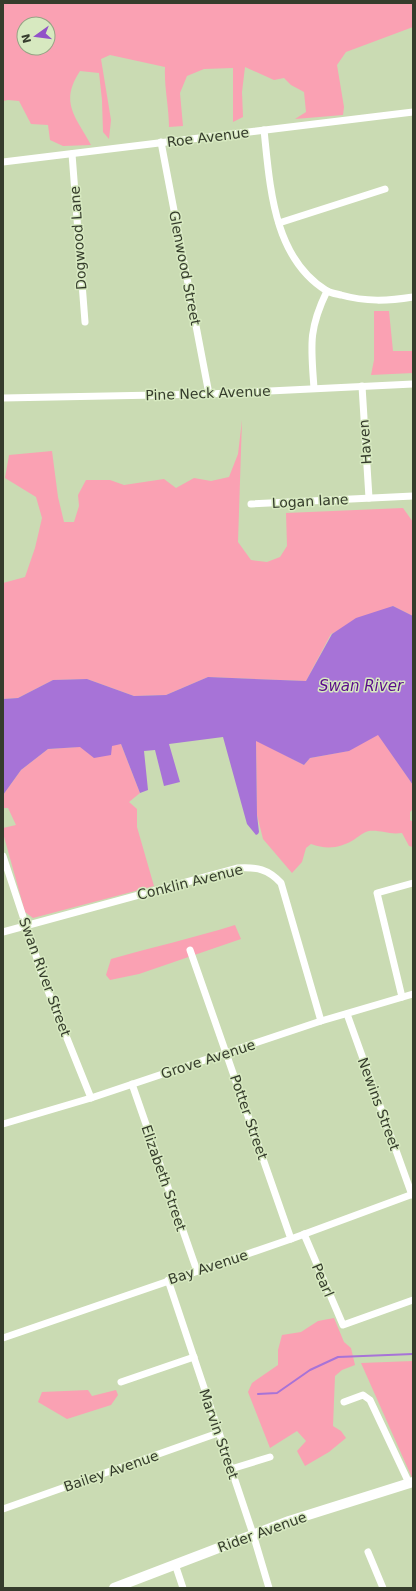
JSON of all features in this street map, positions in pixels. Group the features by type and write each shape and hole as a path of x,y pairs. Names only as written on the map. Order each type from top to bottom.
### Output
{"street":[{"name":"Roe Avenue","path":"3,162 413,112"},
{"path":"264,130 271,192 279,224 295,260 306,274 327,291 364,300 381,301 413,297"},
{"name":"Glenwood Street","path":"161,142 209,394"},
{"name":"Dogwood Lane","path":"72,154 85,322"},
{"path":"279,224 386,189"},
{"path":"314,388 312,333 317,312 327,291"},
{"name":"Pine Neck Avenue","path":"3,398 209,394 413,384"},
{"name":"Haven","path":"362,386 368,498"},
{"name":"Logan lane","path":"252,504 413,496"},
{"name":"Swan River Street","path":"3,856 46,986 91,1098"},
{"name":"Conklin Avenue","path":"3,932 238,868 256,867 267,871 281,883 320,1021"},
{"path":"402,996 377,893 413,883"},
{"name":"Potter Street","path":"190,950 291,1239"},
{"name":"Grove Avenue","path":"3,1124 91,1098 320,1021 413,994"},
{"name":"Newins Street","path":"347,1014 412,1194"},
{"name":"Elizabeth Street","path":"132,1084 197,1271"},
{"name":"Bay Avenue","path":"3,1338 168,1280 291,1239 412,1194"},
{"name":"Pearl","path":"304,1234 343,1325 413,1300"},
{"name":"Marvin Street","path":"168,1280 253,1534 269,1588"},
{"path":"122,1382 194,1357"},
{"path":"344,1402 363,1395 370,1400 411,1482"},
{"name":"Bailey Avenue","path":"3,1509 218,1433"},
{"path":"231,1469 270,1457"},
{"name":"Rider Avenue","path":"114,1588 289,1521 411,1482"},
{"path":"368,1552 383,1588"},
{"path":"175,1564 183,1588"}],"shaded area":[{"path":"3,3 413,3 413,27 346,52 337,65 344,107 343,115 295,119 306,112 304,92 291,85 284,78 274,80 245,67 242,92 243,117 233,122 233,68 204,69 187,76 180,93 183,126 169,127 165,67 110,55 101,59 111,120 109,139 103,132 99,73 80,71 74,82 70,101 75,118 91,145 63,146 50,140 48,125 31,124 19,101 3,101"},
{"path":"374,311 389,311 393,351 413,351 413,373 371,375 374,360"},
{"path":"242,420 238,542 251,560 267,562 280,557 287,546 286,513 403,508 413,522 413,616 393,606 331,634 306,681 208,677 166,695 134,696 87,679 53,680 18,698 3,699 3,583 25,577 35,548 42,518 36,497 5,478 9,455 52,451 58,497 64,522 74,522 79,506 78,495 86,480 110,480 124,485 164,479 176,488 194,478 211,481 229,477 238,454"},
{"path":"378,734 413,785 413,809 410,812 410,820 413,822 413,847 409,846 402,833 369,831 363,833 350,842 339,846 323,847 311,844 306,848 302,862 292,873 263,839 257,815 256,740 304,765 310,758 348,751"},
{"path":"121,744 140,793 129,802 137,809 137,827 154,886 33,918 25,912 3,833 3,828 16,825 8,808 3,808 3,795 21,770 48,749"},
{"path":"235,925 241,939 139,974 110,980 106,975 111,959"},
{"path":"334,1318 344,1342 351,1348 355,1365 342,1370 335,1376 333,1426 341,1431 346,1438 329,1452 305,1466 297,1451 306,1441 297,1431 270,1448 248,1392 252,1383 278,1365 278,1350 282,1335 301,1332 318,1321"},
{"path":"413,1361 413,1480 361,1363"},
{"path":"88,1390 92,1396 116,1390 118,1395 111,1405 67,1419 38,1402 42,1392"}],"water":[{"name":"Swan River","path":"393,606 413,616 413,785 378,735 349,751 310,758 304,765 256,741 257,815 259,832 256,835 247,824 223,737 169,744 180,782 164,786 155,750 144,751 148,790 140,793 121,744 112,746 111,755 94,758 80,747 48,749 21,770 3,795 3,699 18,698 53,680 87,679 134,696 166,695 208,677 306,681 332,634 356,618"}],"waterway":[{"path":"258,1394 277,1393 310,1370 338,1357 413,1354"}]}
